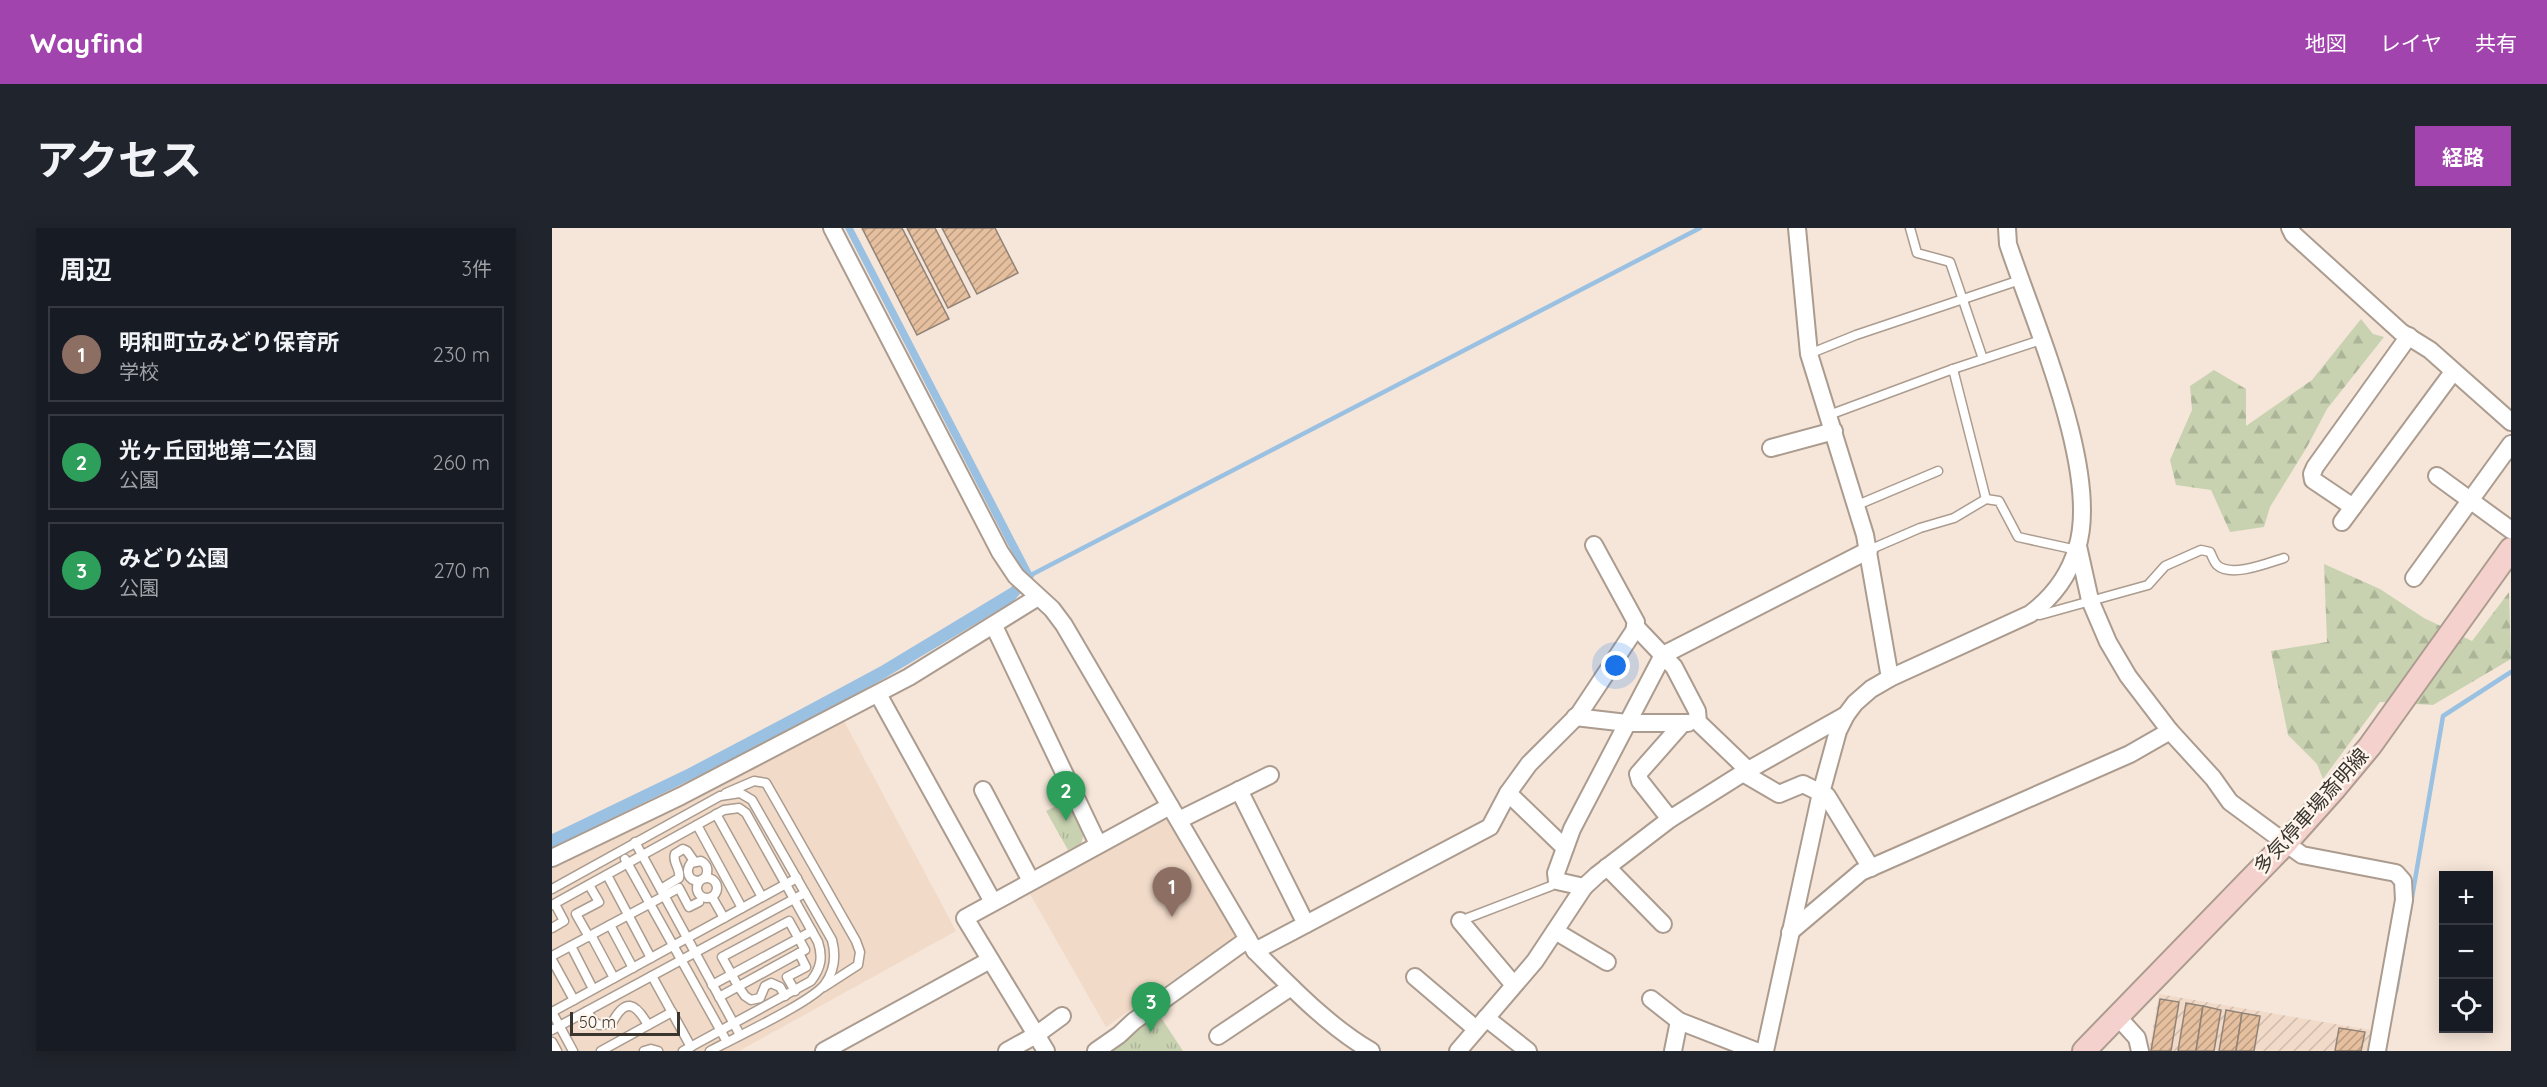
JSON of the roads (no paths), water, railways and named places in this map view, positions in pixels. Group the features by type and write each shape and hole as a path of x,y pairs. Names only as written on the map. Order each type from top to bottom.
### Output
{"main road":[{"name":"多気停車場斎明線","path":"2084,1051 2285,844 2370,746 2511,549"}],"street":[{"path":"832,228 1000,552 1016,576 1052,609 1064,625 1252,945 1291,987 1354,1047 1371,1051"},
{"path":"1797,228 1809,354 1869,550 1890,678"},
{"path":"1458,1051 1535,961 1584,887 1607,867 1670,819 1746,771 1846,715 1871,689 1890,678 2030,614 2042,605 2059,586 2070,568 2077,548 2082,509 2079,475 2060,393 2008,244 2007,228"},
{"path":"2289,228 2401,332 2430,350 2511,422"},
{"path":"2353,507 2313,480 2312,474 2409,336"},
{"path":"2342,522 2453,372"},
{"path":"1771,448 1832,423"},
{"path":"2414,578 2511,444"},
{"path":"2437,476 2511,530"},
{"path":"1096,1051 1134,1021 1252,945 1306,924 1490,827 1508,793 1529,764 1575,717 1634,632 1636,622 1593,545"},
{"path":"2077,548 2090,600 2108,642 2128,676 2170,731 2230,802 2302,855 2312,859 2396,873 2403,881 2404,900 2377,1051"},
{"path":"1584,887 1557,881 1556,873 1572,829 1663,655 1869,550"},
{"path":"552,858 681,796 928,667 994,626 1034,594"},
{"path":"994,626 1098,844"},
{"path":"1635,626 1674,667 1697,711 1690,723 1640,769 1638,774 1640,781 1670,819"},
{"path":"878,694 993,902"},
{"path":"1765,1051 1821,793 1838,732 1846,715"},
{"path":"1575,717 1627,723 1690,723 1746,771 1779,794 1803,784 1827,796 1871,868"},
{"path":"1790,932 1861,872 2130,754 2170,731"},
{"path":"1046,1051 965,918 1098,844 1239,790 1270,775"},
{"path":"983,790 1031,881"},
{"path":"1239,790 1306,924"},
{"path":"1508,793 1565,848"},
{"path":"1607,867 1663,924"},
{"path":"1460,921 1514,985"},
{"path":"1555,931 1607,962"},
{"path":"824,1051 990,960"},
{"path":"1415,977 1481,1023 1528,1051"},
{"path":"1218,1036 1291,987"},
{"path":"1651,999 1679,1021 1756,1051"},
{"path":"1007,1051 1036,1035 1062,1016"},
{"path":"2117,1016 2137,1038 2140,1051"},
{"path":"1673,1051 1679,1021"}],"lane":[{"path":"1910,228 1917,253 1950,262 1983,359"},
{"path":"1809,354 1867,331 2020,280"},
{"path":"1832,423 1953,369 2041,340"},
{"path":"1953,369 1986,499"},
{"path":"1856,506 1938,471"},
{"path":"1869,550 1920,528 1954,518 1986,499 1999,501 2018,537 2077,548"},
{"path":"2030,614 2040,615 2148,585 2165,566 2201,550 2210,552 2217,565 2228,570 2242,570 2284,558"},
{"path":"552,889 741,784 754,781 766,783 856,941 860,952 858,965 821,989 710,1051"},
{"path":"720,796 740,793 752,800 831,940 835,951 831,974 821,989"},
{"path":"552,928 564,921 553,904 716,814 735,807 746,813 812,932 821,952 819,968 811,981 795,991 687,1049 672,1012 652,976"},
{"path":"716,814 762,897"},
{"path":"697,825 742,908"},
{"path":"635,842 740,1035"},
{"path":"574,1000 553,956 650,903 679,878 674,862 675,854 683,849 694,861"},
{"path":"621,851 727,1042"},
{"path":"702,879 693,880 688,875 688,868 694,861 701,861 706,865 708,872 702,879 697,887 700,896 712,897 717,891 717,884 712,879 702,879"},
{"path":"607,875 651,958"},
{"path":"573,1051 556,1028 552,1012 796,878"},
{"path":"1460,921 1551,886 1557,881"},
{"path":"589,885 599,902 576,914 614,978"},
{"path":"662,892 679,888 689,907 699,902"},
{"path":"556,1028 805,893"},
{"path":"712,897 724,918"},
{"path":"719,997 738,986 805,950 789,921 722,957 738,986 751,1000 760,998 765,986 771,983 780,987 785,996"},
{"path":"610,924 633,968"},
{"path":"712,985 812,932"},
{"path":"571,946 593,989"},
{"path":"795,991 787,976 806,967 799,953"},
{"path":"587,1011 594,1022 606,1025 612,1023 617,1011 621,1008 633,1007 639,1010 648,1025"},
{"path":"607,1050 672,1012"},
{"path":"644,1051 651,1049 658,1051"}],"water":[{"path":"845,228 853,228 1034,577 1014,601 885,678 792,730 552,848 552,834 687,769 881,666 1010,588 1024,576"}],"waterway":[{"path":"1029,576 1700,228"},
{"path":"2396,991 2443,716 2511,672"}],"place":[{"name":"光ヶ丘団地第二公園","path":"1066,821"},
{"name":"明和町立みどり保育所","path":"1172,917"},
{"name":"みどり公園","path":"1151,1032"}]}
